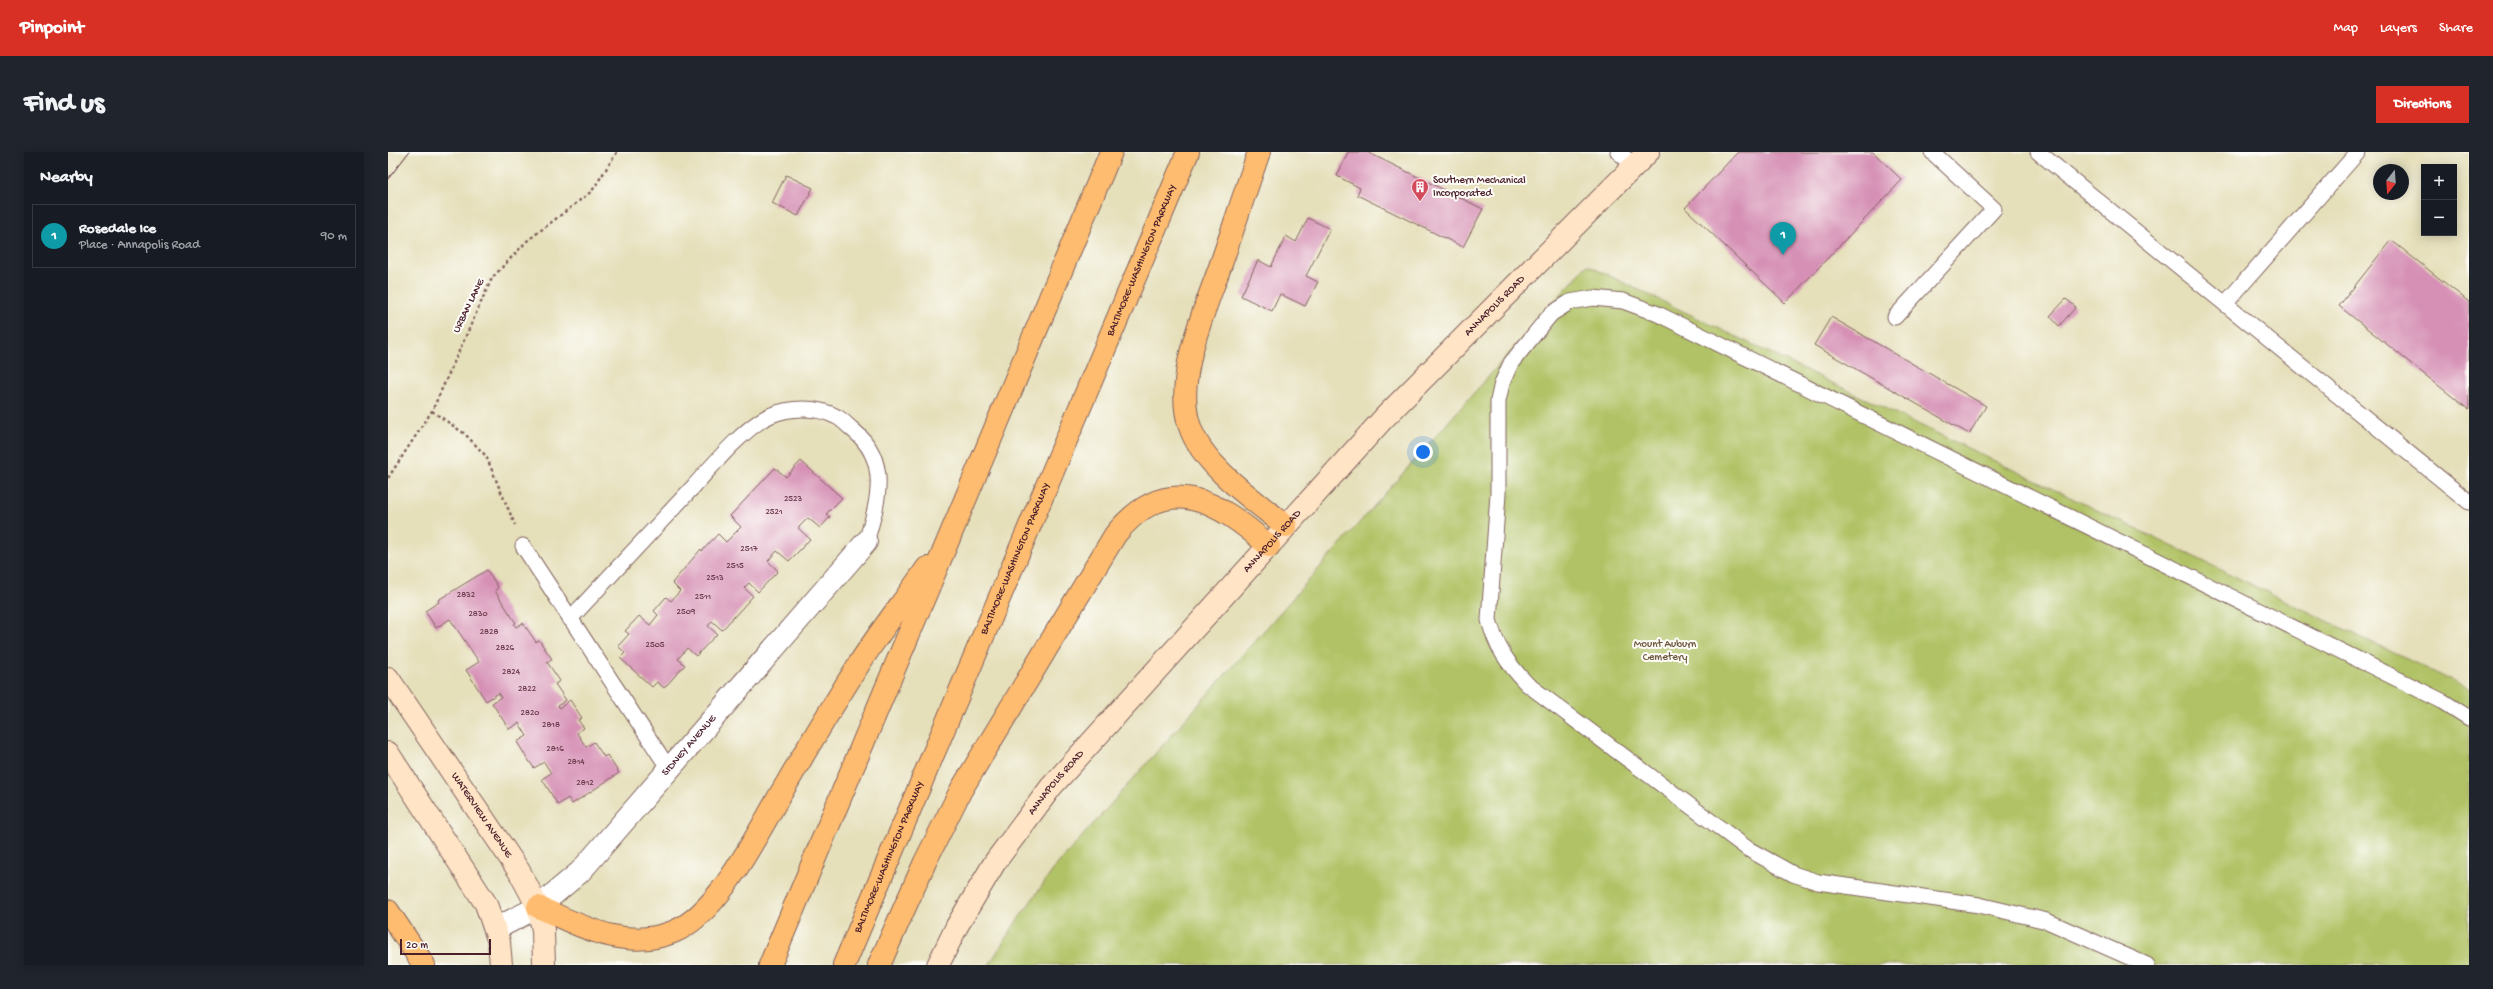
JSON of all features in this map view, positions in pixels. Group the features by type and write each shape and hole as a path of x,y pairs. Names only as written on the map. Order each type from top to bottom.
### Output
{"highway":[{"path":"770,965 1112,152"},
{"name":"BALTIMORE-WASHINGTON PARKWAY","path":"844,965 1188,152"},
{"path":"1259,152 1194,345 1186,390 1185,408 1190,428 1212,462 1286,526"},
{"path":"879,965 925,862 961,790 1115,535 1127,520 1153,503 1169,499 1189,498 1224,510 1268,546"},
{"path":"538,906 601,934 619,938 638,939 655,938 673,932 690,923 704,912 731,876 860,664 951,535"},
{"path":"388,911 424,965"}],"main road":[{"name":"ANNAPOLIS ROAD","path":"938,965 977,891 1023,822 1056,782 1384,418 1641,159"},
{"name":"WATERVIEW AVENUE","path":"388,678 519,871 538,906 543,930 544,965"},
{"path":"388,753 486,904 495,929 501,965"}],"street":[{"name":"SIDNEY AVENUE","path":"495,929 538,906 580,872 866,542"}],"lane":[{"path":"1618,152 1641,159"},
{"path":"1895,317 1994,209 1932,152"},
{"path":"2038,152 2469,502"},
{"path":"2225,304 2358,152"},
{"path":"2147,965 2047,921 1979,905 1818,882 1794,874 1748,849 1526,684 1506,661 1494,640 1489,620 1498,494 1498,401 1502,383 1511,363 1551,314 1570,302 1593,298 1623,301 1658,314 2430,695 2469,718"},
{"path":"570,619 733,443 768,416 792,409 816,410 837,417 858,434 877,461 878,483 876,506 866,542"},
{"path":"523,546 669,769"}],"path":[{"name":"URBAN LANE","path":"388,478 432,411 492,278 527,241 592,191 617,152"},
{"path":"432,411 465,434 486,456 523,546"}],"green space":[{"name":"Mount Auburn Cemetery","path":"1587,265 2469,689 2469,965 989,965 1014,925 1056,866"}],"building":[{"name":"Southern Mechanical Incorporated","path":"1348,152 1367,152 1483,209 1463,247 1357,195 1360,188 1337,176"},
{"path":"1738,152 1873,152 1902,180 1785,303 1685,208"},
{"path":"786,175 813,188 798,216 772,203"},
{"path":"1308,218 1330,229 1306,276 1318,282 1305,306 1280,294 1272,311 1241,296 1258,260 1271,267 1286,236 1296,242"},
{"path":"2391,240 2469,302 2469,410 2339,306"},
{"path":"2066,299 2076,307 2059,326 2050,316"},
{"path":"1831,317 1986,406 1969,434 1814,345"},
{"path":"801,461 842,498 826,514 830,517 820,528 808,518 798,528 810,539 800,550 789,561 777,551 768,561 778,571 758,592 749,583 744,588 753,596 722,630 712,621 708,626 717,634 696,656 687,648 678,659 685,665 664,688 657,682 652,687 620,658 625,653 618,646 629,634 625,631 639,616 650,625 658,615 654,611 666,597 671,601 680,591 672,583 701,549 702,551 718,534 726,542 741,527 730,516 775,468 786,477"},
{"path":"487,570 498,587 495,591 516,623 514,624 516,627 523,623 536,642 539,640 552,659 547,662 560,681 555,684 566,700 558,706 560,708 570,700 582,718 578,720 584,728 577,733 586,747 594,742 604,757 607,755 619,773 572,804 568,798 558,805 542,779 551,773 544,762 534,768 525,755 517,742 527,736 519,723 509,729 492,703 501,697 499,693 486,701 466,670 479,662 450,619 436,628 425,611 439,602 438,600"}],"tram line":[{"path":"388,179 409,152"}],"place":[{"name":"Southern Mechanical Incorporated","path":"1420,202"},
{"name":"Rosedale Ice","path":"1783,255"}]}
